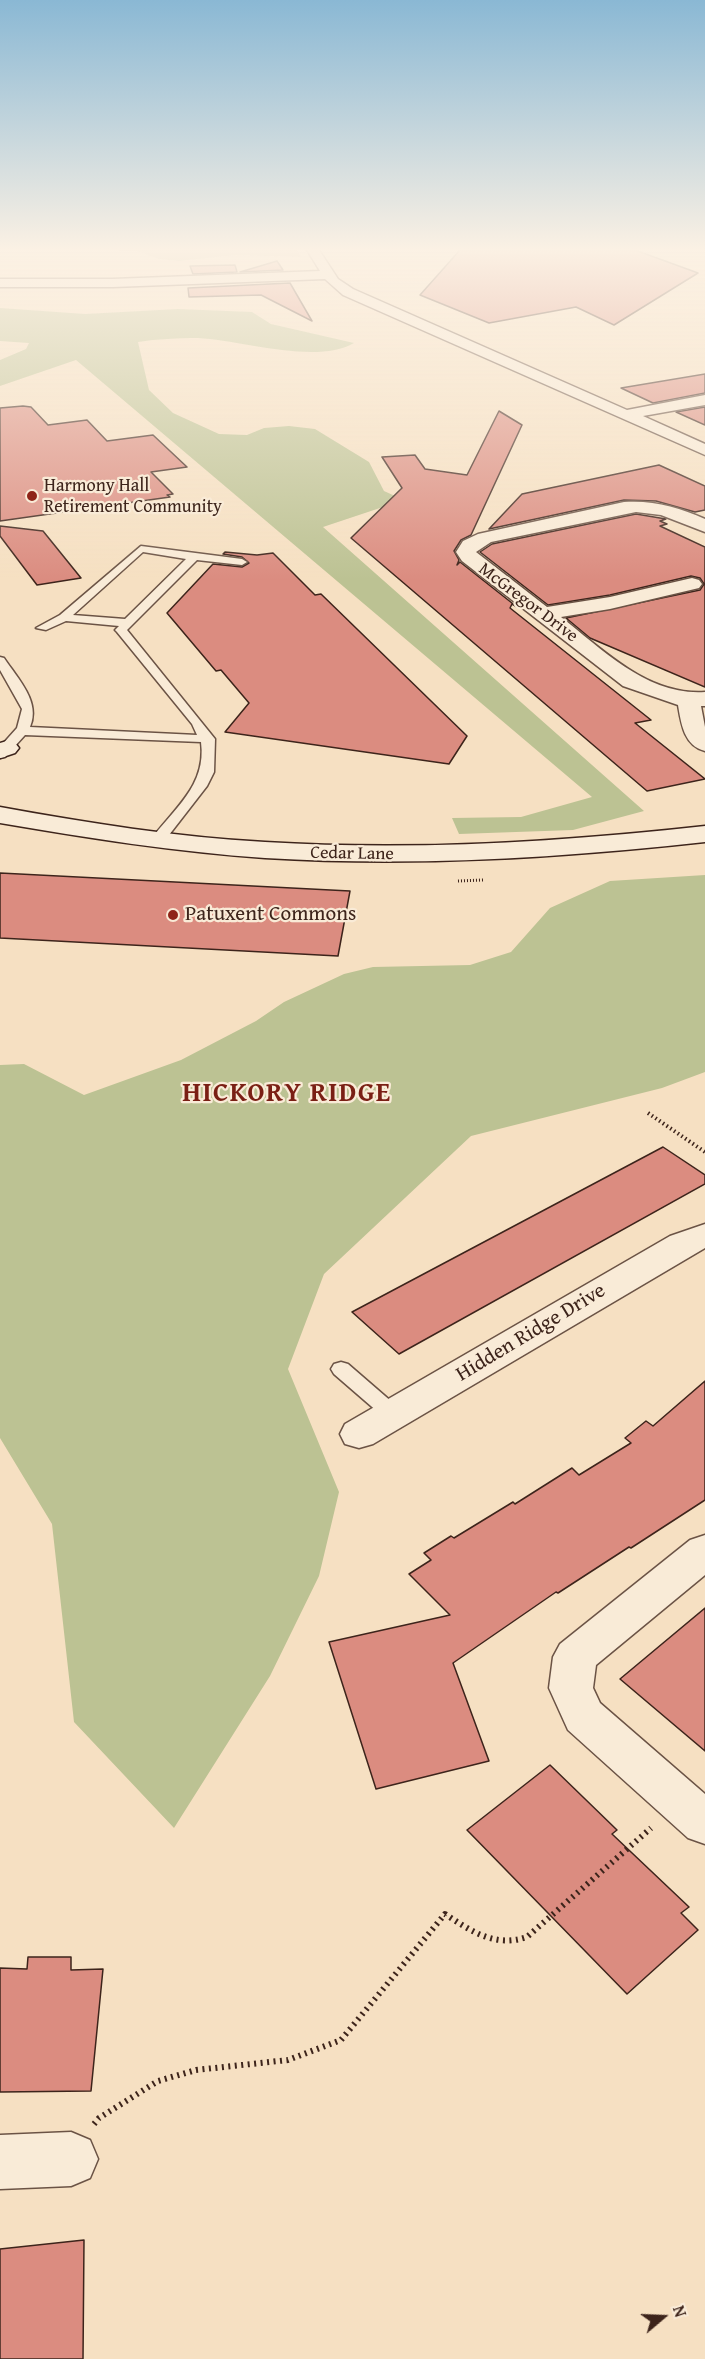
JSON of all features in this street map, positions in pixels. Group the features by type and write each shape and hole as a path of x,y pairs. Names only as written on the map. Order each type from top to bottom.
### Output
{"street":[{"path":"501,360 705,450"},
{"path":"625,415 705,400"},
{"name":"McGregor Drive","path":"705,526 666,509 636,506 485,538 470,544 466,552 469,557 632,681 659,693 696,700 694,730 705,744"},
{"path":"543,614 640,597 692,584"},
{"name":"Cedar Lane","path":"0,816 222,849 366,855 511,853 705,834"},
{"path":"645,841 705,851"},
{"name":"Hidden Ridge Drive","path":"359,1434 682,1244 705,1235"},
{"path":"693,1812 584,1716 571,1688 575,1657 705,1551"},
{"path":"0,2162 71,2159"}],"lane":[{"path":"42,628 64,617 141,549 242,562"},
{"path":"157,841 206,779 212,754 209,739 121,630 194,556"},
{"path":"64,617 128,623"},
{"path":"0,661 28,704 30,717 24,731 2,751"},
{"path":"24,731 209,739"},
{"path":"341,1370 393,1414"}],"path":[{"path":"648,1113 705,1152"},
{"path":"71,2159 99,2118 133,2099 158,2081 196,2070 232,2068 288,2060 341,2040 445,1914 495,1942 512,1944 527,1936 693,1812"}],"green space":[{"path":"0,360 76,360 0,386"},
{"path":"76,360 142,360 149,390 173,413 219,434 247,435 264,428 289,426 315,429 369,462 384,491 404,500 323,527 644,811 573,830 459,834 452,818 521,817 592,797"},
{"path":"705,875 705,1072 662,1088 471,1136 324,1274 288,1369 339,1492 319,1576 270,1676 174,1828 74,1722 52,1524 0,1438 0,1065 24,1064 84,1095 181,1060 256,1021 284,1002 344,974 373,967 470,965 511,952 550,908 610,881"}],"building":[{"path":"705,374 705,393 653,403 621,388"},
{"name":"Harmony Hall Retirement Community","path":"31,407 48,425 87,420 107,441 153,435 187,467 151,472 173,494 167,495 170,497 0,521 0,408"},
{"path":"705,407 705,425 676,412"},
{"path":"499,411 522,425 471,535 461,540 454,551 459,560 457,565 460,562 517,607 512,604 510,608 651,720 635,723 705,779 647,791 351,538 402,488 382,457 415,455 425,469 467,475"},
{"path":"659,465 705,486 705,510 695,512 656,501 624,500 489,529 522,494"},
{"path":"636,514 666,519 660,521 667,524 660,526 705,547 705,687 590,638 566,618 700,590 704,584 700,578 691,576 610,595 548,605 480,552 492,544"},
{"path":"0,526 43,531 81,578 37,585 0,536"},
{"path":"225,552 257,555 273,553 315,595 321,594 467,736 449,764 225,732 249,703 221,670 216,671 167,613 213,564 242,567 249,563 242,557 223,554"},
{"name":"Patuxent Commons","path":"0,873 350,891 338,956 0,938"},
{"path":"663,1147 705,1175 705,1184 399,1354 352,1312"},
{"path":"705,1381 705,1500 631,1548 629,1547 558,1593 556,1592 453,1663 489,1761 376,1789 329,1642 450,1615 409,1574 431,1560 424,1553 451,1536 454,1538 513,1502 515,1504 572,1468 579,1475 631,1443 625,1438 646,1421 653,1426"},
{"path":"705,1608 705,1751 620,1679"},
{"path":"550,1765 617,1830 612,1834 689,1907 681,1913 698,1930 627,1994 467,1830"},
{"path":"28,1957 71,1957 71,1970 103,1969 91,2091 0,2092 0,1968 27,1969"},
{"path":"84,2240 83,2359 0,2359 0,2249"}],"place":[{"name":"Harmony Hall Retirement Community","path":"32,496"},
{"name":"Patuxent Commons","path":"173,915"}],"district":[{"name":"HICKORY RIDGE","path":"287,1094"}]}
